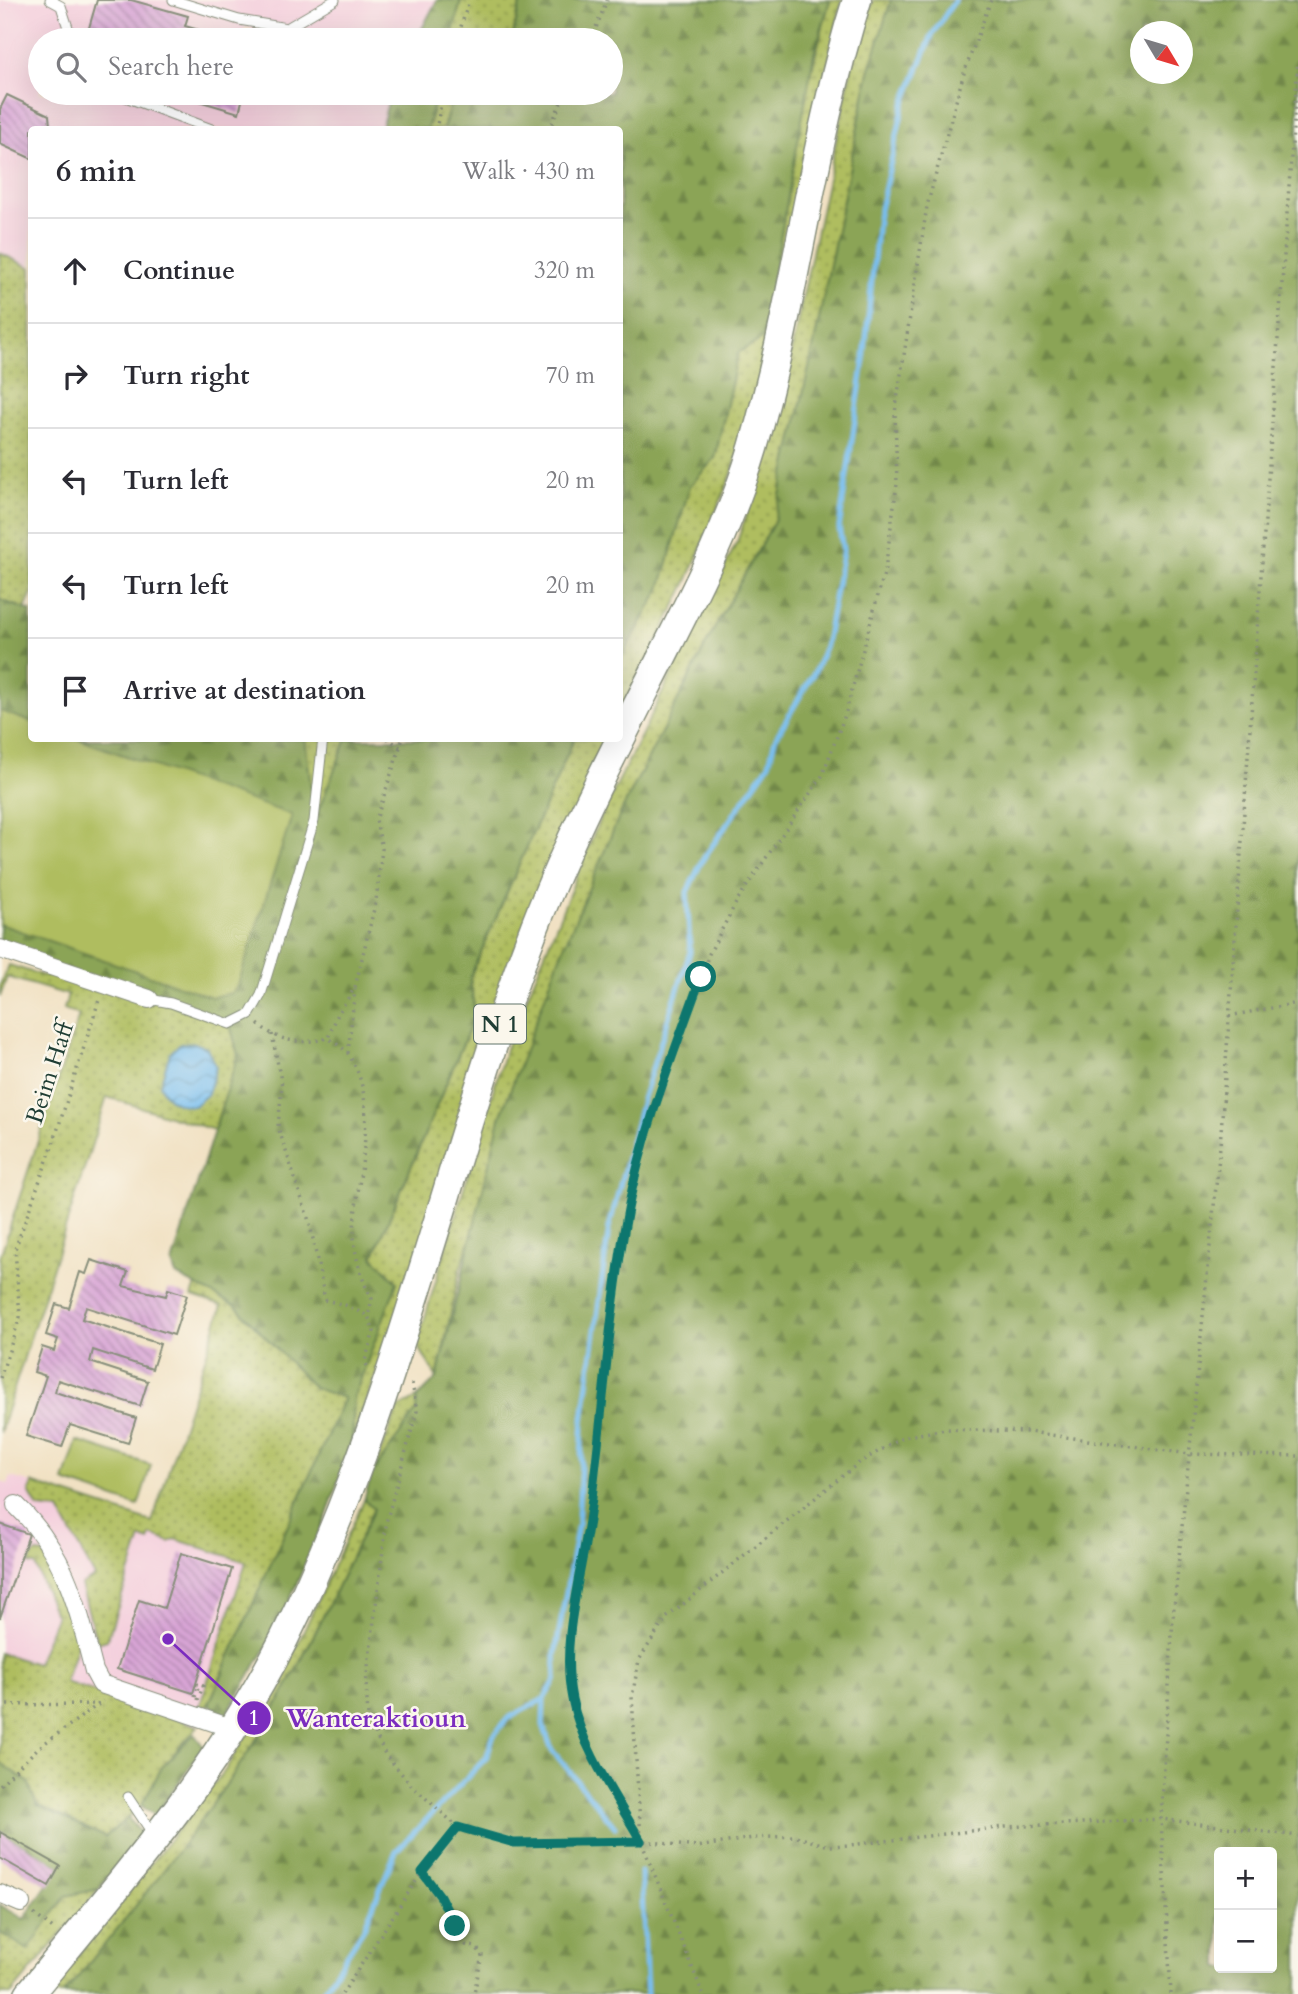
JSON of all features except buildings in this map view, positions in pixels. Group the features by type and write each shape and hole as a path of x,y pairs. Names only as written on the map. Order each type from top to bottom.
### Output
{"main road":[{"name":"N 1","path":"623,733 722,536 752,453 780,348 837,63 857,0"},
{"name":"N 1","path":"29,1994 157,1840 234,1729 283,1642 337,1523 391,1372 499,1027 537,923 590,799 619,742"}],"street":[{"path":"1,953 149,999"},
{"path":"16,1505 36,1524 71,1584 94,1671 101,1684 234,1729"},
{"path":"0,1894 21,1903"}],"lane":[{"path":"50,0 61,6 68,28"},
{"path":"173,0 239,20 287,28 335,0"},
{"path":"147,105 203,126"},
{"path":"149,999 171,1003 230,1024 250,1014 261,995 314,821 323,742"},
{"path":"128,1797 157,1840"}],"path":[{"path":"460,28 468,0"},
{"path":"596,28 607,0"},
{"path":"703,1994 641,1841 586,1741 572,1698 569,1650 590,1513 606,1347 628,1207 661,1089 709,954 738,899 822,776 845,715 886,570 897,484 895,413 928,206 963,76 991,0"},
{"path":"1171,1994 1161,1819 1173,1617 1220,1146 1298,61"},
{"path":"437,126 441,105"},
{"path":"551,126 560,105"},
{"path":"393,742 401,748"},
{"path":"348,1053 355,987 376,901 382,849 376,820 402,742"},
{"name":"Beim Haff","path":"0,1378 20,1317 15,1249 53,1144 104,984"},
{"path":"328,1038 338,1014 355,987"},
{"path":"1229,1016 1298,1003"},
{"path":"250,1014 272,1034 292,1042 311,1043 328,1038"},
{"path":"272,1034 282,1086 278,1127 310,1224 325,1300 345,1305 368,1316"},
{"path":"328,1038 348,1053 362,1084 365,1144 354,1234 367,1290 372,1299 368,1316 374,1331 365,1361 370,1372 391,1372 411,1380 417,1398 416,1411 387,1519 366,1683 368,1718 385,1754 412,1786 458,1827 514,1843 641,1841 697,1847 753,1838 793,1836 829,1846 850,1846 1005,1827 1161,1819 1298,1836"},
{"path":"641,1841 632,1697 639,1660 666,1618 860,1462 904,1437 945,1429 1029,1433 1190,1454 1298,1456"},
{"path":"198,1702 203,1686 199,1685"},
{"path":"0,1785 38,1748 101,1704 115,1689"},
{"path":"0,1705 101,1704"},
{"path":"342,1994 422,1872 458,1827"},
{"path":"422,1872 440,1896 466,1944 476,1947 482,1955 474,1994"},
{"path":"21,1903 47,1926 73,1941"}],"shaded area":[{"path":"0,0 437,0 422,28 28,28 28,105 387,105 382,126 28,126 28,267 0,253"},
{"path":"11,1477 32,1483 29,1492 59,1510 96,1577 81,1585 107,1640 141,1538 150,1535 170,1542 175,1539 246,1562 199,1708 206,1710 198,1726 65,1682 78,1642 37,1553 29,1563 35,1565 57,1617 37,1664 0,1653 0,1481 8,1484"}],"green space":[{"path":"437,0 461,0 454,28 422,28"},
{"path":"461,0 521,0 515,28 454,28"},
{"path":"521,0 830,0 814,54 762,339 738,353 715,458 690,486 660,589 623,655 623,126 444,126 450,105 623,105 623,28 515,28"},
{"path":"830,0 842,0 755,397 731,476 685,586 623,710 623,655 660,589 690,485 715,458 738,353"},
{"path":"873,0 891,0 869,72 811,359 774,522 713,631 621,812 460,1269 437,1378 417,1344 505,1051 599,821 737,542 773,436 855,52"},
{"path":"891,0 1298,0 1298,1994 64,1994 188,1838 273,1712 333,1597 374,1509 364,1500 372,1474 416,1411 417,1398 437,1378 500,1118 560,956 621,812 713,631 774,522 811,359 869,72"},
{"path":"387,105 434,105 428,126 382,126"},
{"path":"434,105 450,105 444,126 428,126"},
{"path":"0,253 28,267 28,602 25,609 0,600"},
{"path":"0,600 28,610 28,721 0,711"},
{"path":"0,711 28,721 28,742 86,742 292,815 238,985 231,993 212,997 0,924"},
{"path":"86,742 305,742 315,819 346,742 573,742 470,977 475,1015 373,1257 397,1282 354,1397 352,1440 327,1515 274,1635 226,1715 209,1704 344,1398 314,1388 236,1306 176,1275 172,1263 238,1055 230,1024 0,949 0,924 212,997 231,993 238,985 292,815"},
{"path":"305,742 346,742 314,821"},
{"path":"573,742 607,742 352,1440 354,1397 397,1282 373,1257 475,1015 470,977"},
{"path":"9,965 47,977 50,966 230,1024 238,1055 214,1130 107,1097 0,1433 0,1257 79,1015 64,1009 68,995 7,977 0,997 0,985"},
{"path":"196,1285 236,1306 314,1388 344,1398 206,1710 199,1708 246,1562 175,1539 170,1542 151,1535 149,1541 141,1538 107,1640 97,1643 81,1585 95,1577 59,1510 38,1508 29,1492 32,1483 152,1522 222,1306 192,1296"},
{"path":"417,1398 417,1411 372,1474 398,1408"},
{"path":"77,1441 151,1465 138,1506 64,1481"},
{"path":"364,1500 374,1508 304,1655 256,1740 188,1838 64,1994 47,1994 226,1769 290,1661"},
{"path":"37,1553 45,1554 62,1584 78,1642 65,1682 198,1726 162,1767 141,1806 105,1837 36,1804 28,1782 0,1763 0,1653 37,1664 56,1617 35,1565 29,1564 32,1556"},
{"path":"194,1734 204,1747 155,1815 141,1806 162,1767"},
{"path":"0,1763 28,1782 37,1805 105,1837 128,1818 141,1833 99,1889 66,1896 28,1950 0,1932 0,1905 24,1919 60,1866 0,1832"},
{"path":"99,1889 11,1994 0,1994 0,1932 28,1949 66,1895"}],"water":[{"path":"195,1043 207,1048 216,1067 208,1094 194,1106 182,1105 166,1095 160,1085 170,1053 180,1044"}],"waterway":[{"path":"615,1827 552,1750 543,1725 544,1699 556,1679 555,1655 578,1524 583,1420 609,1228 642,1100 690,952 687,892 703,859 769,764 775,739 815,671 826,644 843,550 839,528 864,360 878,218 904,104 932,35 955,0"},
{"path":"321,1994 363,1930 396,1851 486,1758 494,1735 508,1718 544,1699"},
{"path":"641,1872 647,1994"}],"place":[{"name":"Wanteraktioun","path":"168,1639"}],"route":[{"path":"455,1926 440,1896 422,1872 458,1827 514,1843 641,1841 586,1741 572,1698 569,1650 590,1513 606,1347 628,1207 661,1089 701,977"}]}
